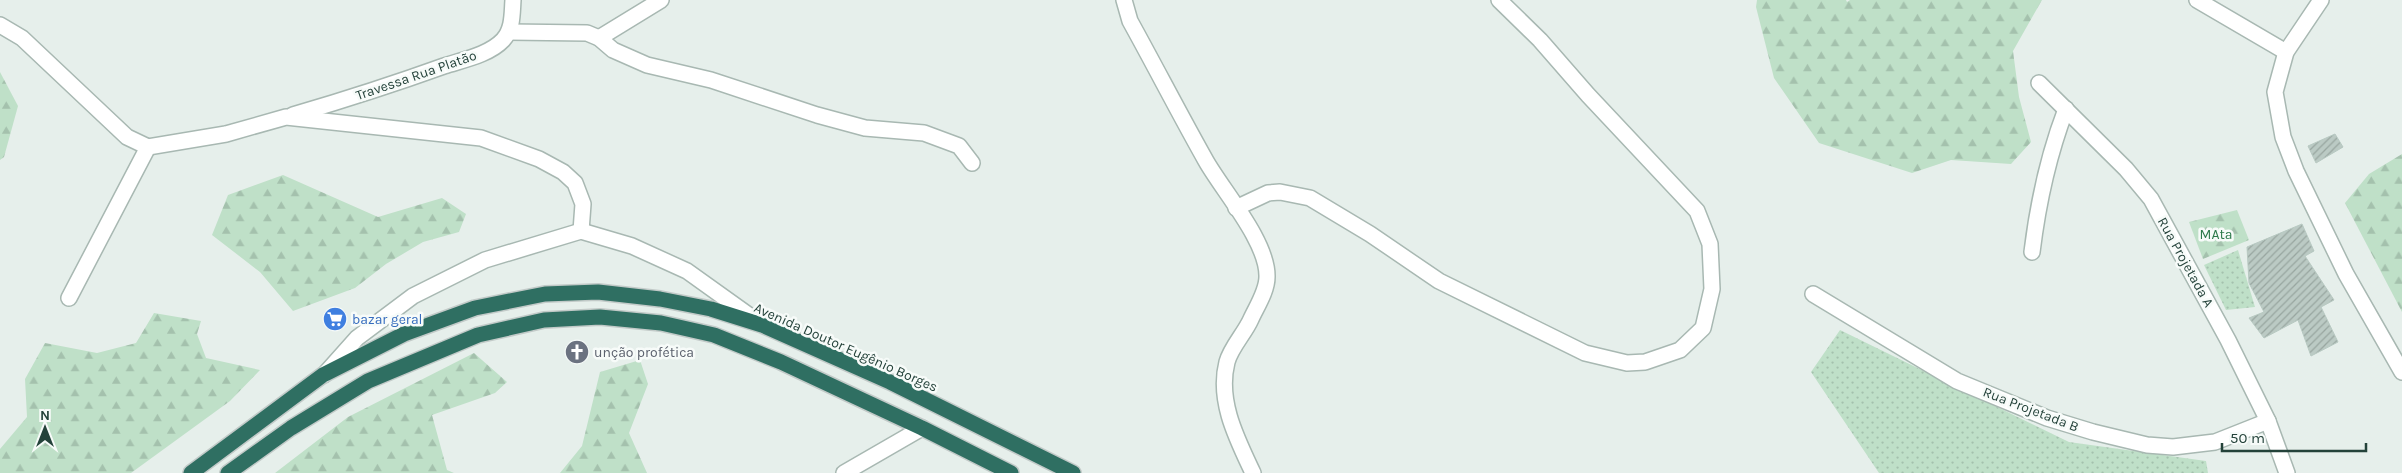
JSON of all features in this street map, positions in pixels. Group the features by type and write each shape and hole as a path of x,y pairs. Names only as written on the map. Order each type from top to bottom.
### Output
{"highway":[{"name":"Avenida Doutor Eugênio Borges","path":"191,473 323,375 404,334 475,308 545,294 598,292 660,299 711,309 762,324 890,382 1073,473"},
{"path":"228,473 291,428 368,381 478,335 554,320 600,317 652,322 714,335 781,362 922,428 1011,473"}],"street":[{"path":"513,0 509,32 586,33 599,38 613,50 647,65 711,80 817,115 865,128 924,133 958,146 972,163"},
{"path":"599,38 661,0"},
{"path":"1124,0 1130,21 1207,163 1236,208 1263,256 1267,277 1262,295 1248,326 1227,360 1224,386 1232,428 1253,473"},
{"path":"1236,208 1268,193 1280,192 1310,198 1370,234 1439,281 1585,353 1627,363 1645,362 1680,350 1703,328 1712,289 1710,244 1697,211 1600,109 1540,40 1499,0"},
{"path":"2197,0 2286,52"},
{"path":"2321,0 2286,52 2276,92 2283,137 2296,171 2346,274 2402,372"},
{"path":"0,25 22,38 127,137 148,147 69,298"},
{"name":"Travessa Rua Platão","path":"148,147 226,134 381,88 484,52 502,41 509,32"},
{"name":"Rua Projetada A","path":"2039,83 2126,169 2151,199 2228,340 2268,421 2287,473"},
{"path":"2032,252 2041,189 2052,146 2066,109"},
{"path":"286,117 481,138 540,159 564,172 575,183 583,204 581,231"},
{"path":"323,375 357,338 413,296 485,260 581,231 632,246 687,271 762,324"},
{"name":"Rua Projetada B","path":"1813,294 1957,381 2047,418 2093,432 2147,445 2173,447 2214,442 2268,421"},
{"path":"844,473 922,428"}],"green space":[{"path":"1757,0 1846,0 1847,2 1850,0 2042,0 2013,51 2019,97 2031,142 2011,164 1951,160 1912,173 1819,143 1774,78 1756,7"},
{"path":"0,72 18,106 4,157 0,160"},
{"path":"2402,154 2402,312 2345,203 2369,174"},
{"path":"283,175 378,217 442,198 466,214 459,232 423,242 386,264 355,288 293,311 260,272 212,235 228,195"},
{"name":"MAta","path":"2237,210 2249,240 2203,259 2189,222"},
{"path":"2238,250 2255,307 2226,310 2204,265"},
{"path":"154,313 201,321 197,334 206,358 260,370 230,401 131,473 0,473 0,449 27,417 25,379 45,343 97,353 136,343"},
{"path":"1840,330 2069,442 2206,461 2208,473 1879,473 1811,372"},
{"path":"474,353 507,382 495,393 432,415 447,470 454,473 275,473 348,417"},
{"path":"640,360 648,384 629,433 647,473 560,473 582,446 600,372"}],"building":[{"path":"2335,134 2343,147 2316,163 2308,146"},
{"path":"2302,224 2314,251 2305,256 2334,300 2321,307 2338,342 2311,356 2298,320 2264,338 2249,318 2264,312 2249,283 2247,247"}],"place":[{"name":"bazar geral","path":"335,319"},
{"name":"unção profética","path":"577,352"}]}
